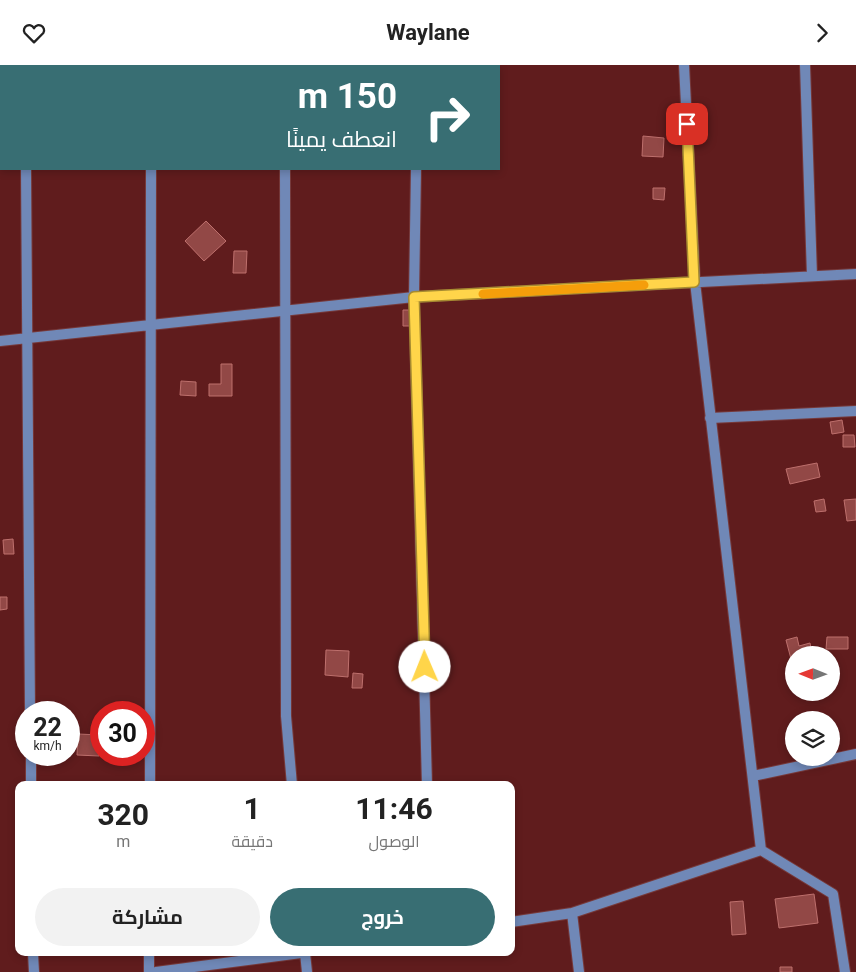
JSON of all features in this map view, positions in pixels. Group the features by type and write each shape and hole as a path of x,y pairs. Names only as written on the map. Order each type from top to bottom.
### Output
{"street":[{"path":"684,65 694,282 761,850"},
{"path":"805,65 812,276"},
{"path":"26,170 30,701"},
{"path":"150,781 151,170"},
{"path":"285,170 286,716 292,781"},
{"path":"416,170 414,297 427,781"},
{"path":"0,341 414,297 856,274"},
{"path":"710,418 856,411"},
{"path":"753,775 856,755"},
{"path":"31,766 31,781"},
{"path":"515,922 572,913 761,850 834,894 845,972"},
{"path":"572,913 579,972"},
{"path":"33,956 34,972"},
{"path":"149,956 149,972"},
{"path":"156,972 278,956"},
{"path":"306,956 307,972"}],"building":[{"path":"643,136 664,138 663,157 642,156"},
{"path":"653,188 665,188 664,200 653,199"},
{"path":"206,221 226,241 204,261 185,241"},
{"path":"234,251 247,251 246,273 233,273"},
{"path":"403,310 416,310 417,326 403,326"},
{"path":"221,364 232,364 232,396 209,396 209,384 221,384"},
{"path":"181,381 196,382 196,396 180,395"},
{"path":"842,420 844,432 832,434 830,422"},
{"path":"843,435 854,435 855,447 843,447"},
{"path":"817,463 820,477 790,484 786,469"},
{"path":"824,499 826,511 816,512 814,501"},
{"path":"856,499 856,520 847,521 844,500"},
{"path":"13,539 14,554 4,554 3,540"},
{"path":"0,597 7,597 7,609 0,610"},
{"path":"797,637 799,646 788,646 786,640"},
{"path":"827,637 848,637 848,649 840,649 840,646 826,646"},
{"path":"810,643 811,646 799,646"},
{"path":"326,650 349,651 348,677 325,675"},
{"path":"353,673 363,674 362,688 352,688"},
{"path":"80,734 90,735 90,756 80,755"},
{"path":"814,894 818,923 779,928 775,899"},
{"path":"743,901 746,934 732,935 730,902"},
{"path":"780,967 792,967 792,972 780,972"}],"slow traffic":[{"path":"483,294 644,285"}],"route":[{"path":"425,667 414,297 694,282 687,124"}]}
